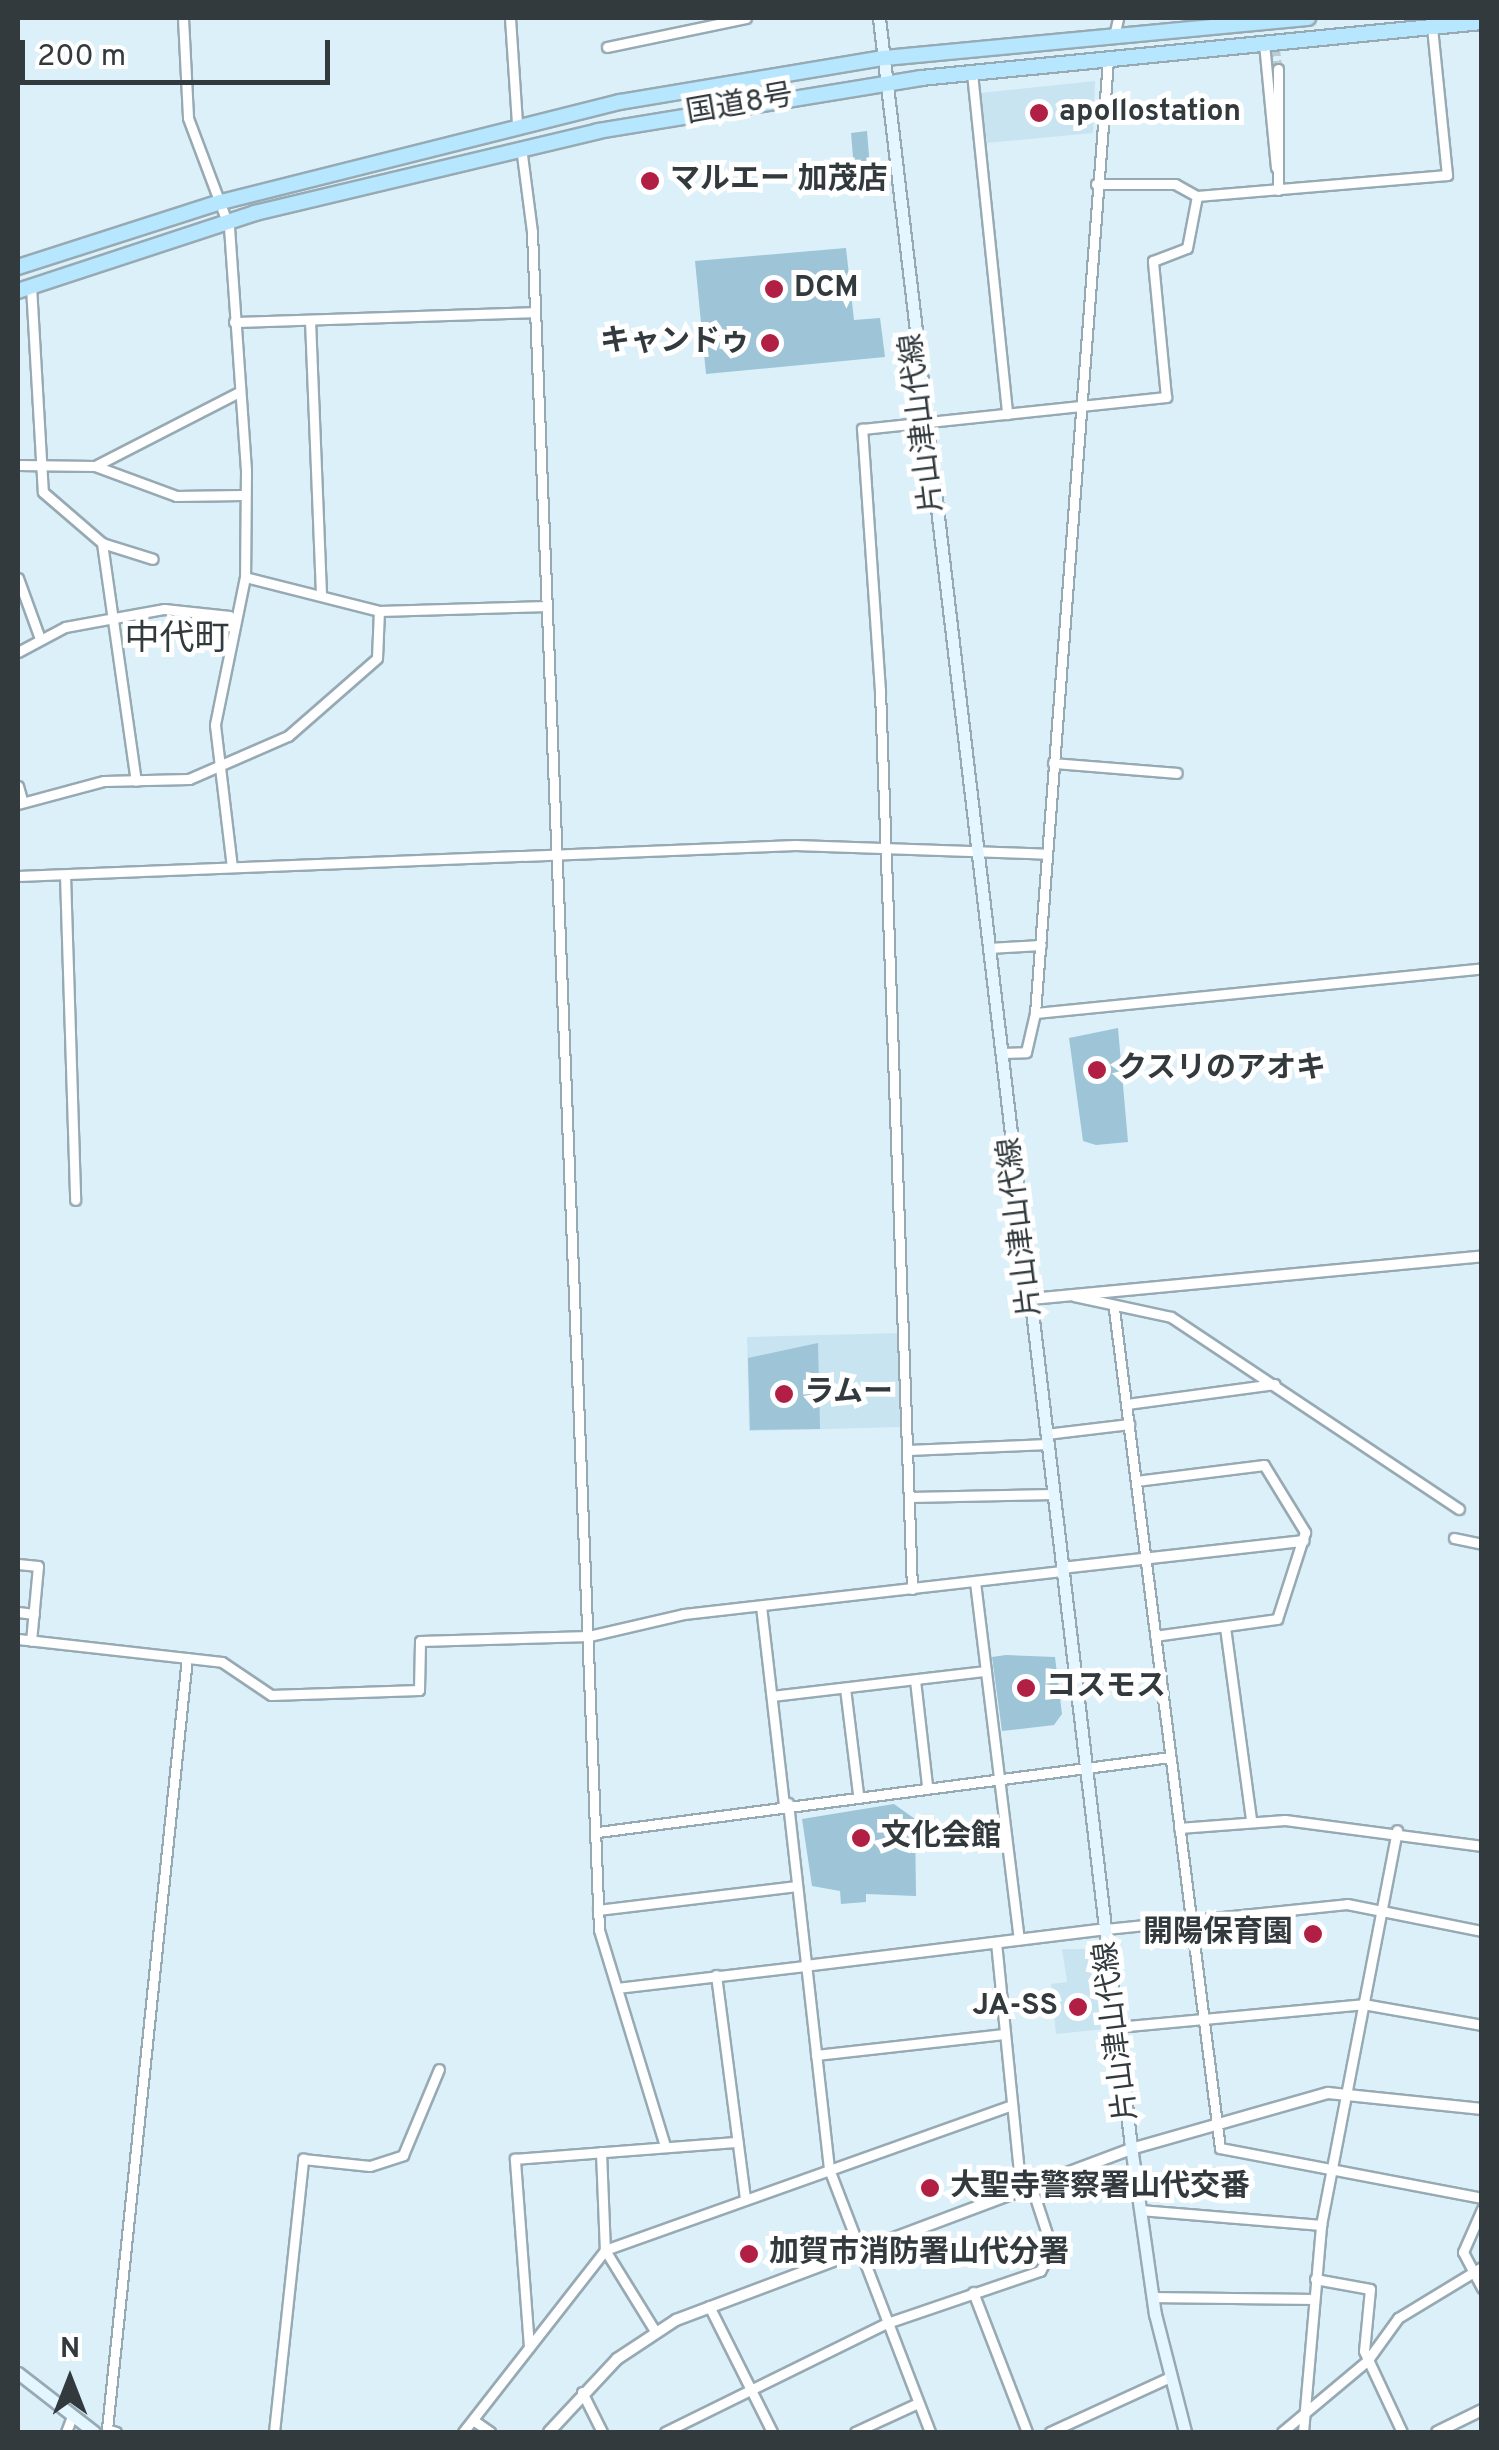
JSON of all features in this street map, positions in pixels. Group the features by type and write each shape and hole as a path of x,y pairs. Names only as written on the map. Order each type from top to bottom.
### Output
{"highway":[{"name":"国道8号","path":"18,266 221,202 518,123 884,58 1308,18"},
{"name":"国道8号","path":"24,289 226,222 521,147 887,83 1264,44 1432,22 1482,22"}],"main road":[{"name":"片山津山代線","path":"879,18 1131,2148 1153,2296 1184,2432"},
{"path":"18,2373 72,2416 105,2432"}],"street":[{"path":"183,18 188,118 226,222 239,392 245,577 230,616 213,770 232,867"},
{"path":"510,18 518,123"},
{"path":"607,48 744,18"},
{"path":"1114,36 1118,18"},
{"path":"1096,184 1175,184 1197,196 1447,175 1432,22"},
{"path":"1264,44 1278,190"},
{"path":"1002,1054 1026,1052 1035,1013 1108,60"},
{"path":"1276,167 1285,152 1278,70"},
{"path":"972,73 1007,414"},
{"path":"521,147 534,312 547,606 598,1832 598,1910 664,2146"},
{"path":"912,1588 886,843 862,428 1166,397 1153,261 1187,248 1197,196"},
{"path":"24,289 43,492 102,543 153,559"},
{"path":"234,322 534,312"},
{"path":"310,320 321,595"},
{"path":"94,466 239,392"},
{"path":"18,465 94,466 176,496 242,495"},
{"path":"102,543 117,618 136,782"},
{"path":"245,577 379,611 547,606"},
{"path":"18,578 40,636"},
{"path":"18,652 40,636 117,618 191,608 230,616"},
{"path":"18,786 20,802 213,770 288,736 378,658 379,611"},
{"path":"1053,763 1178,773"},
{"path":"18,876 886,843 1047,854"},
{"path":"65,875 75,1200"},
{"path":"988,948 1040,945"},
{"path":"1035,1013 1482,968"},
{"path":"1031,1300 1482,1256"},
{"path":"1144,1312 1145,1286"},
{"path":"1072,1295 1114,1309 1171,1317 1459,1509"},
{"path":"1114,1309 1220,2148 1332,2166 1482,2198"},
{"path":"1127,1404 1274,1384"},
{"path":"908,1450 1047,1439 1129,1424"},
{"path":"1136,1482 1264,1466 1303,1541 1281,1616 1155,1636"},
{"path":"910,1498 1053,1494"},
{"path":"1454,1538 1482,1544"},
{"path":"18,1639 240,1666 271,1695 419,1690 420,1642 588,1636 760,1606 1303,1541"},
{"path":"18,1564 38,1566 31,1641"},
{"path":"975,1582 1019,1938"},
{"path":"760,1606 829,2169 930,2432"},
{"path":"18,1612 34,1614"},
{"path":"1225,1626 1251,1818"},
{"path":"105,2432 187,1658"},
{"path":"772,1696 986,1670"},
{"path":"915,1680 927,1786"},
{"path":"844,1688 858,1794"},
{"path":"598,1832 858,1794 1170,1757"},
{"path":"1179,1828 1251,1818 1398,1830 1482,1846"},
{"path":"1303,2432 1299,2419 1321,2225 1398,1830"},
{"path":"598,1910 797,1886"},
{"path":"617,1988 1192,1919 1382,1908 1482,1931"},
{"path":"665,2432 887,2323 1047,2263 1050,2237 1026,2190 1012,2105 996,1942"},
{"path":"716,1975 745,2199"},
{"path":"1117,2028 1363,2004 1482,2025"},
{"path":"816,2055 1004,2034"},
{"path":"274,2432 304,2159 370,2166 403,2155 439,2069"},
{"path":"549,2432 582,2392 654,2331 709,2306 1131,2148 1217,2119 1346,2092 1482,2109"},
{"path":"463,2432 606,2250 1012,2105"},
{"path":"529,2346 515,2159 736,2142"},
{"path":"600,2152 606,2250 654,2331"},
{"path":"1482,2209 1463,2252 1477,2268 1482,2288"},
{"path":"1140,2210 1321,2225"},
{"path":"1282,2432 1367,2360 1398,2318 1477,2268"},
{"path":"1315,2278 1370,2289 1367,2360 1402,2432"},
{"path":"973,2292 1027,2432"},
{"path":"1153,2296 1311,2299"},
{"path":"709,2306 772,2432"},
{"path":"1050,2432 1170,2377"},
{"path":"582,2392 602,2432"},
{"path":"855,2432 918,2403"},
{"path":"1437,2432 1482,2410"},
{"path":"66,2432 72,2416"},
{"path":"473,2420 490,2432"}],"shaded area":[{"name":"apollostation","path":"1095,81 1093,133 987,143 980,93"},
{"path":"901,1333 903,1427 749,1431 747,1337"},
{"name":"JA-SS","path":"1062,1949 1095,1949 1105,2029 1056,2034 1051,1984 1067,1982"}],"building":[{"path":"867,131 870,168 854,169 851,133"},
{"name":"DCM","path":"846,248 854,320 880,318 885,357 706,374 695,261"},
{"name":"クスリのアオキ","path":"1118,1028 1128,1142 1096,1145 1083,1141 1069,1038"},
{"name":"ラムー","path":"818,1343 820,1429 750,1430 748,1358"},
{"name":"コスモス","path":"992,1657 1055,1657 1062,1714 1054,1725 1002,1731"},
{"name":"文化会館","path":"894,1804 915,1819 916,1896 866,1894 866,1902 841,1904 840,1891 812,1886 802,1819"}],"tunnel":[{"path":"1272,20 1278,69"}],"place":[{"name":"apollostation","path":"1039,113"},
{"name":"マルエー 加茂店","path":"650,181"},
{"name":"DCM","path":"774,289"},
{"name":"キャンドゥ","path":"770,343"},
{"name":"クスリのアオキ","path":"1097,1070"},
{"name":"ラムー","path":"784,1394"},
{"name":"コスモス","path":"1026,1688"},
{"name":"文化会館","path":"861,1838"},
{"name":"開陽保育園","path":"1313,1934"},
{"name":"JA-SS","path":"1078,2007"},
{"name":"大聖寺警察署山代交番","path":"930,2188"},
{"name":"加賀市消防署山代分署","path":"749,2254"}],"district":[{"name":"中代町","path":"177,640"}]}
